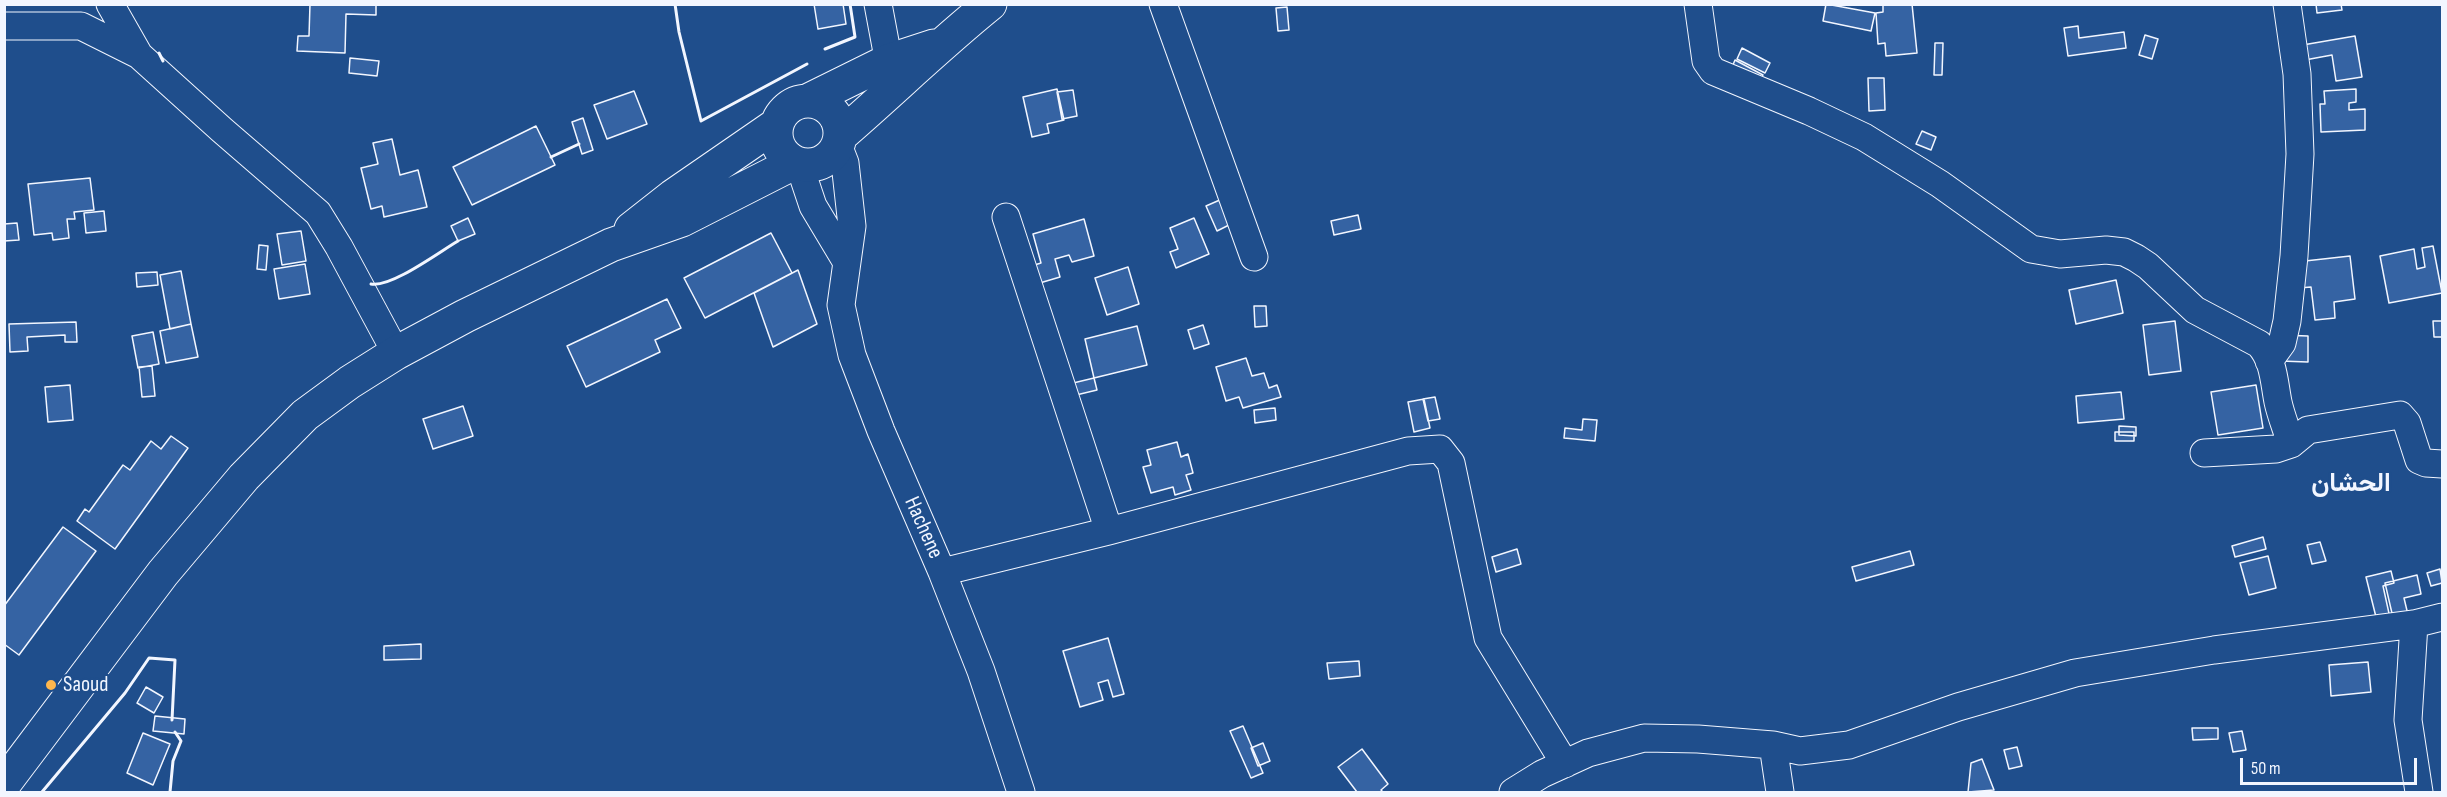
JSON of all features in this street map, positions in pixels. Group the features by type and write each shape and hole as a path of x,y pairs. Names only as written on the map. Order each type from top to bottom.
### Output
{"main road":[{"path":"891,75 839,141 831,155 822,162 810,165 796,163 783,153 776,140 776,125 780,116 788,108 891,75 942,43 990,4"},
{"path":"807,101 828,108 839,125 839,141"},
{"path":"611,245 673,196 776,125"},
{"path":"4,784 163,573 244,477 305,415 350,382 396,353 465,315 611,245 682,220 796,163"}],"street":[{"path":"110,4 139,55"},
{"path":"878,4 891,75"},
{"path":"1163,4 1254,257"},
{"path":"1698,4 1706,61 1713,71 1864,137 1941,184 2031,249 2060,254 2106,250 2124,252 2148,266 2195,310 2259,344 2266,351 2278,404 2292,444"},
{"path":"2269,361 2282,343 2287,321 2294,256 2300,154 2297,74 2287,4"},
{"path":"4,26 81,26 139,55 318,213 396,353"},
{"name":"Hachene","path":"839,141 845,163 852,226 841,305 852,355 880,432 942,572 981,671 1021,792"},
{"path":"796,163 813,206 846,261"},
{"path":"1006,217 1109,531"},
{"path":"2204,453 2276,449 2292,444 2308,430 2400,415 2407,423 2419,460 2442,464"},
{"path":"942,572 1109,531 1408,451 1440,449 1451,463 1488,638 1565,764"},
{"path":"1513,792 1588,753 1644,738 1698,739 1773,745 1800,751 1849,745 1958,707 2075,673 2214,650 2414,624 2442,617"},
{"path":"2414,624 2409,720 2419,792"},
{"path":"1773,745 1780,792"}],"building":[{"path":"310,4 376,4 376,15 346,14 345,53 297,51 298,36 309,36"},
{"path":"814,4 843,4 846,24 818,29"},
{"path":"1826,4 1875,13 1871,31 1823,21"},
{"path":"1883,4 1912,4 1917,53 1886,56 1885,43 1878,44 1876,13 1883,12"},
{"path":"2316,4 2341,4 2342,10 2317,13"},
{"path":"1287,7 1289,30 1278,31 1276,8"},
{"path":"2078,26 2079,38 2124,32 2126,48 2068,56 2064,28"},
{"path":"2145,35 2158,39 2152,59 2139,55"},
{"path":"2355,36 2362,77 2336,81 2332,55 2294,62 2291,47"},
{"path":"1935,43 1943,43 1942,75 1934,75"},
{"path":"1742,48 1770,63 1765,73 1737,59"},
{"path":"350,58 379,61 377,76 349,73"},
{"path":"1735,60 1763,75 1757,86 1730,72"},
{"path":"1868,78 1884,78 1885,110 1869,111"},
{"path":"1057,89 1064,120 1047,124 1049,133 1032,137 1023,97"},
{"path":"2356,89 2356,102 2349,103 2349,110 2365,109 2365,130 2321,132 2320,104 2325,104 2324,91"},
{"path":"1073,90 1077,116 1062,119 1057,92"},
{"path":"634,91 647,124 607,139 594,105"},
{"path":"583,118 593,150 582,154 572,122"},
{"path":"536,126 555,165 472,205 453,167"},
{"path":"1922,131 1936,137 1931,150 1916,144"},
{"path":"392,139 400,175 418,170 427,207 384,217 382,206 371,209 361,168 378,164 373,143"},
{"path":"90,178 94,210 74,212 75,219 67,219 69,238 53,240 52,233 34,235 28,184"},
{"path":"1222,199 1233,223 1217,231 1206,206"},
{"path":"104,211 106,231 86,233 84,213"},
{"path":"1358,215 1361,229 1334,235 1331,221"},
{"path":"468,218 475,234 458,241 451,226"},
{"path":"1194,218 1209,254 1176,268 1170,252 1178,249 1170,228"},
{"path":"1084,219 1094,256 1072,262 1069,255 1055,259 1060,277 1023,288 1018,270 1041,263 1033,234"},
{"path":"17,223 19,240 4,241 4,224"},
{"path":"301,231 306,261 282,265 277,234"},
{"path":"771,233 792,273 705,318 684,278"},
{"path":"259,245 268,246 266,270 257,269"},
{"path":"2433,246 2442,293 2389,303 2380,256 2414,249 2417,269 2425,267 2422,248"},
{"path":"2350,256 2355,299 2334,302 2335,318 2315,320 2311,287 2299,288 2296,262"},
{"path":"305,264 310,294 279,299 274,269"},
{"path":"1128,267 1139,304 1107,315 1095,278"},
{"path":"798,270 817,324 773,347 754,293"},
{"path":"181,271 191,324 170,329 160,275"},
{"path":"157,272 158,285 137,287 136,273"},
{"path":"2116,280 2123,313 2076,324 2069,290"},
{"path":"667,299 681,328 655,340 660,352 586,387 567,346"},
{"path":"1254,306 1266,306 1267,326 1255,327"},
{"path":"2175,321 2181,371 2149,375 2143,325"},
{"path":"2433,321 2442,321 2442,337 2434,337"},
{"path":"76,322 77,342 65,342 65,335 27,337 28,351 10,352 9,324"},
{"path":"191,324 198,357 166,363 160,331"},
{"path":"1203,325 1209,344 1194,349 1188,330"},
{"path":"1137,326 1147,365 1094,378 1085,339"},
{"path":"153,332 159,364 138,368 132,336"},
{"path":"2281,335 2308,336 2308,362 2280,361"},
{"path":"1246,358 1252,376 1264,373 1269,388 1277,385 1281,397 1243,408 1239,397 1226,401 1216,367"},
{"path":"152,366 155,396 142,397 139,367"},
{"path":"1094,378 1097,390 1072,396 1069,384"},
{"path":"70,385 73,420 48,422 45,387"},
{"path":"2256,385 2263,428 2218,435 2211,392"},
{"path":"2121,392 2124,419 2078,423 2076,396"},
{"path":"1435,397 1440,419 1428,421 1423,399"},
{"path":"1424,399 1430,428 1414,432 1408,402"},
{"path":"463,406 473,436 433,449 423,419"},
{"path":"1275,408 1276,420 1255,423 1254,410"},
{"path":"1583,419 1597,420 1595,441 1564,438 1565,428 1582,430"},
{"path":"2119,426 2136,427 2136,436 2119,435"},
{"path":"2115,432 2134,432 2134,441 2115,441"},
{"path":"171,436 188,448 115,549 77,521 85,509 89,512 123,465 130,470 151,441 161,449"},
{"path":"1177,442 1181,457 1188,454 1193,473 1186,475 1191,490 1175,495 1173,487 1151,493 1143,467 1151,465 1147,450"},
{"path":"63,527 96,551 19,655 4,644 4,606"},
{"path":"2263,537 2266,549 2235,557 2232,546"},
{"path":"2320,542 2326,561 2312,564 2307,545"},
{"path":"1517,549 1521,564 1496,572 1492,557"},
{"path":"1910,551 1914,565 1856,581 1852,567"},
{"path":"2268,556 2276,588 2249,595 2240,563"},
{"path":"2440,569 2442,583 2431,586 2427,573"},
{"path":"2391,571 2394,583 2383,586 2390,618 2377,621 2366,577"},
{"path":"2417,575 2421,594 2404,598 2409,619 2394,622 2385,583"},
{"path":"1108,638 1124,694 1113,697 1108,680 1098,683 1103,700 1080,707 1063,651"},
{"path":"421,644 421,659 384,660 384,646"},
{"path":"1359,661 1360,676 1329,679 1327,663"},
{"path":"2368,662 2371,692 2331,696 2329,665"},
{"path":"146,687 163,697 154,713 137,703"},
{"path":"155,716 185,719 184,734 153,731"},
{"path":"1243,726 1263,773 1251,778 1230,731"},
{"path":"2192,728 2218,728 2218,739 2193,740"},
{"path":"2242,731 2246,750 2233,752 2229,733"},
{"path":"143,733 170,744 153,785 127,773"},
{"path":"1263,743 1270,761 1258,766 1251,748"},
{"path":"2017,747 2022,766 2009,769 2004,750"},
{"path":"1362,749 1388,784 1381,790 1383,792 1357,792 1338,767"},
{"path":"1982,759 1994,790 1968,792 1971,763"}],"wall":[{"path":"675,4 679,32 701,121 807,64"},
{"path":"825,49 855,37 850,4"},
{"path":"159,53 163,61"},
{"path":"551,157 579,144"},
{"path":"371,284 390,281 458,241"},
{"path":"42,792 125,693 149,658 175,660 172,720"},
{"path":"170,792 173,761 181,741 175,732"}],"place":[{"name":"Saoud","path":"51,685"}],"district":[{"name":"الحشان","path":"2351,484"}]}
